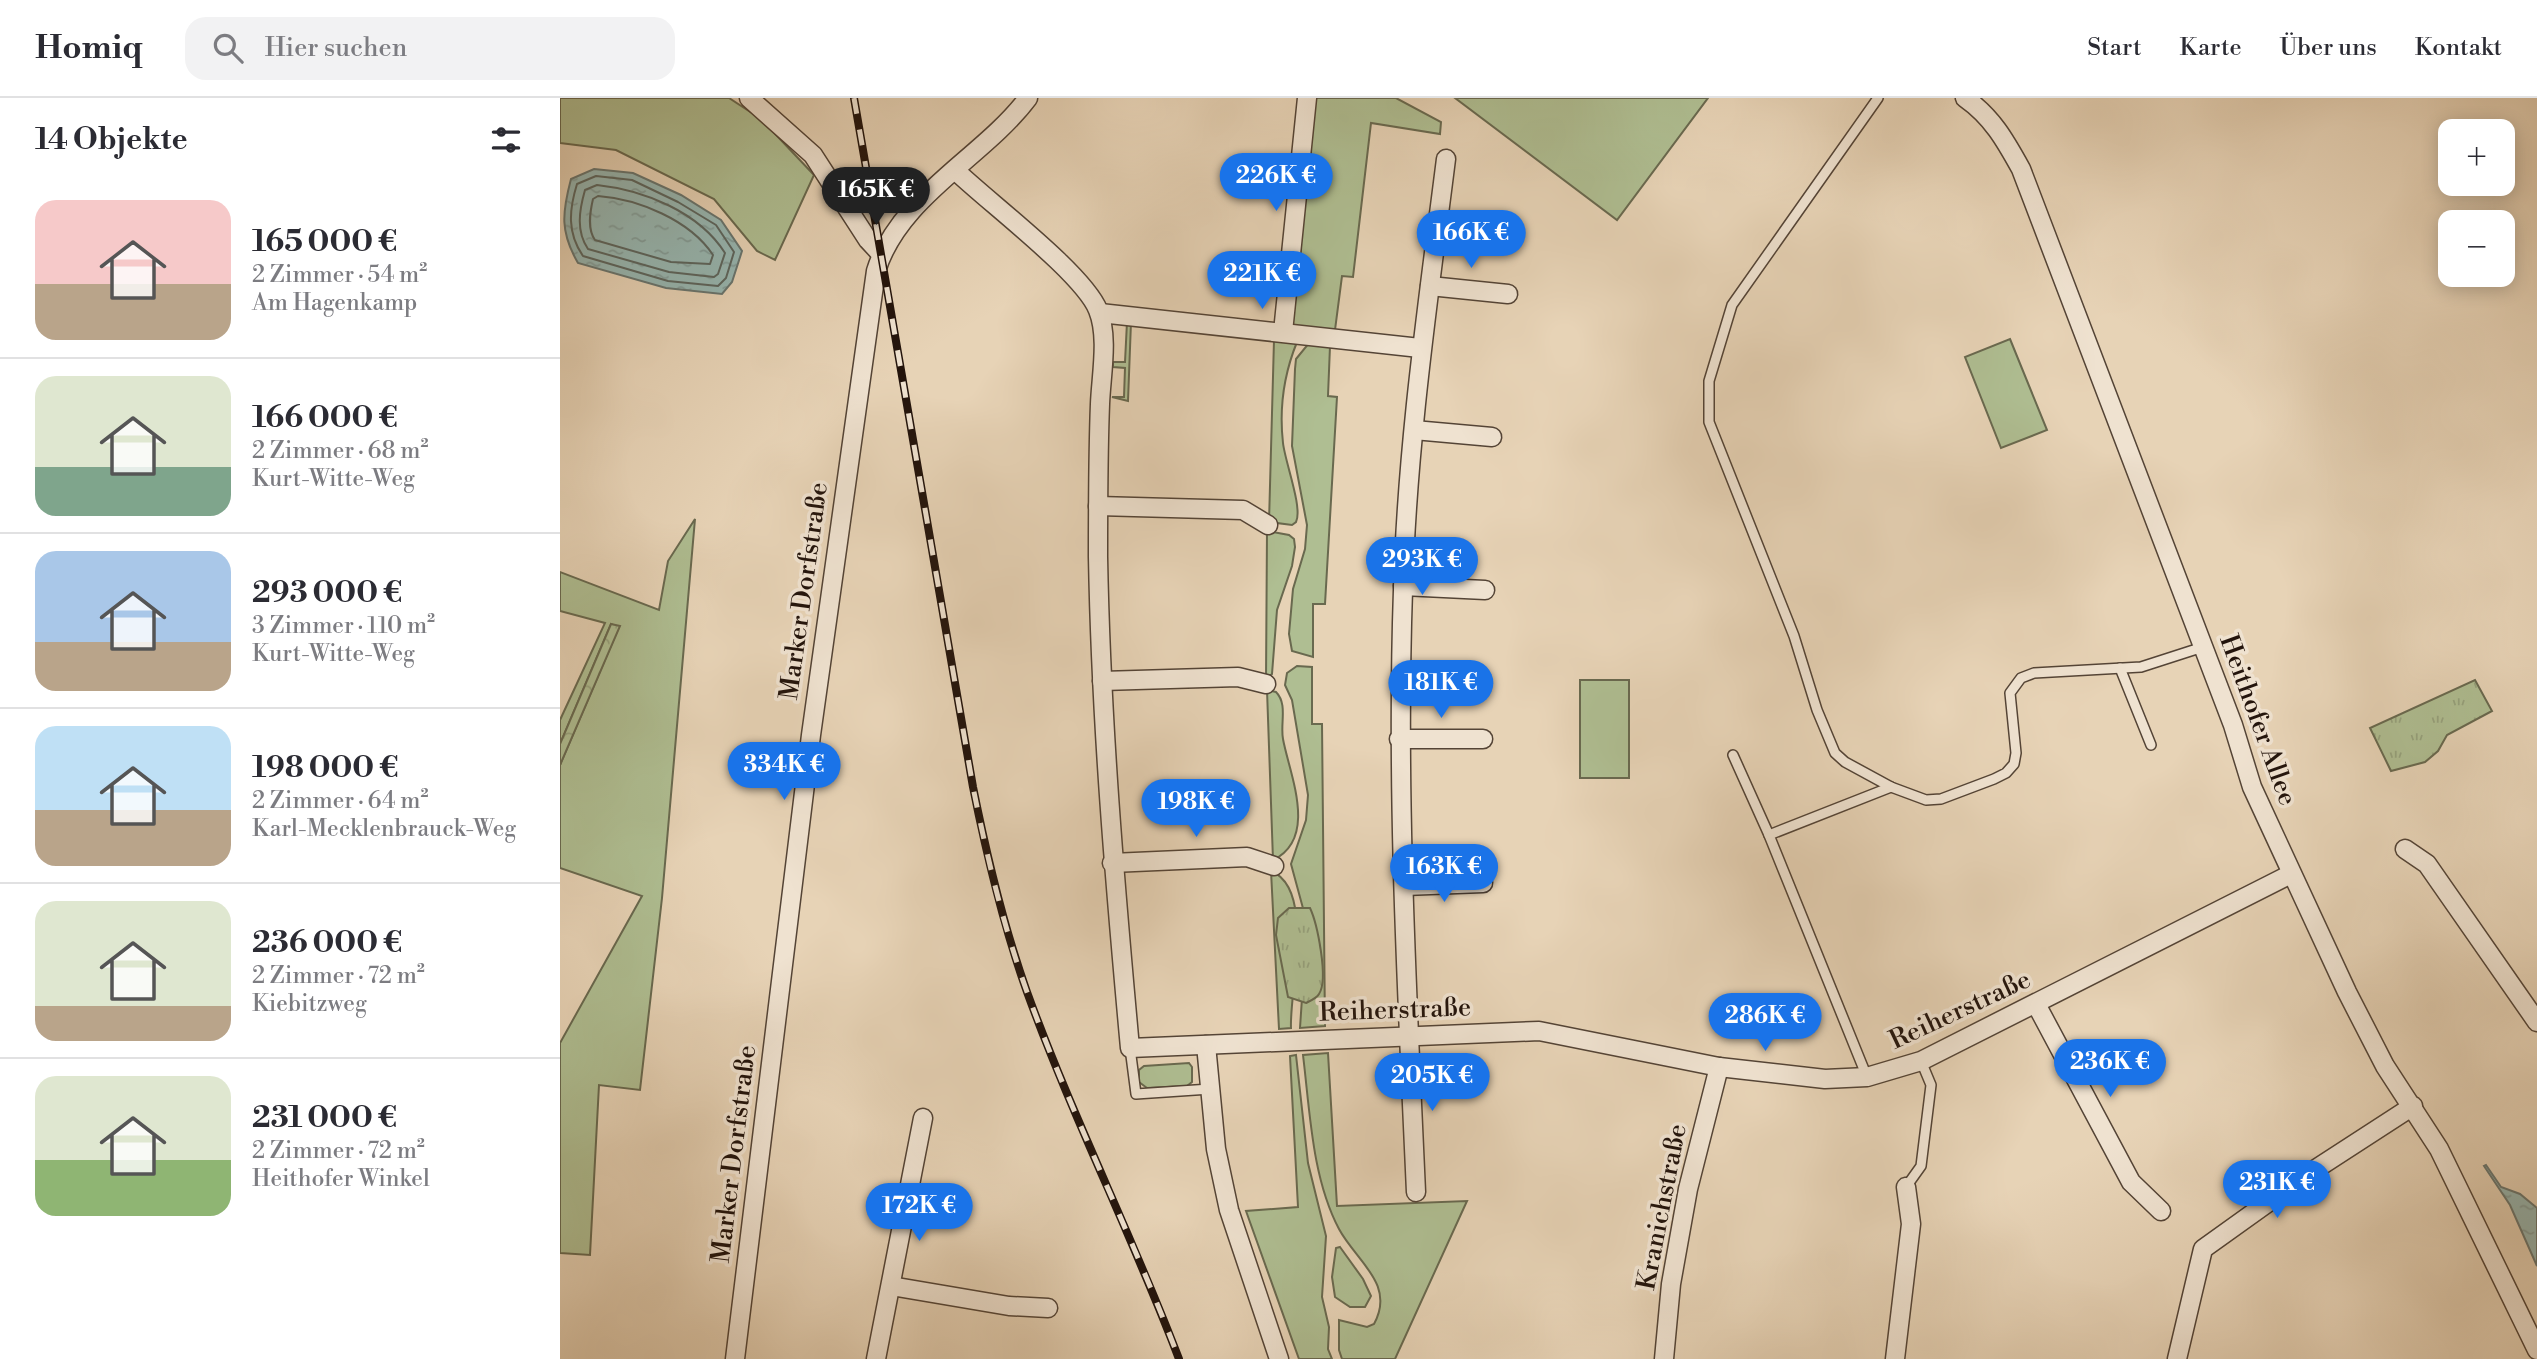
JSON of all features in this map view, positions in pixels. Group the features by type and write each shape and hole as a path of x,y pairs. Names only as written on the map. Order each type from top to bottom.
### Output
{"street":[{"path":"749,98 813,155 868,240 881,254"},
{"name":"Marker Dorfstraße","path":"735,1359 826,625 870,298 881,254 903,221 1028,98"},
{"path":"1283,332 1307,98"},
{"name":"Heithofer Allee","path":"1965,98 1983,111 1998,129 2021,169 2233,725 2252,787 2291,874 2385,1066 2439,1149 2537,1350"},
{"path":"1416,1192 1399,739 1403,586 1420,348 1446,159"},
{"path":"955,170 1066,271 1093,298 1100,313 1102,335 1098,506 1101,681 1112,863 1130,1048"},
{"path":"1430,286 1508,294"},
{"path":"1100,313 1420,348"},
{"path":"1414,430 1492,437"},
{"path":"1098,506 1243,510 1268,526"},
{"path":"1403,586 1485,590"},
{"path":"1101,681 1238,677 1266,684"},
{"path":"1399,739 1483,739"},
{"path":"2405,849 2427,864 2537,1022"},
{"path":"1112,863 1247,857 1273,866"},
{"name":"Reiherstraße","path":"1130,1048 1539,1031 1719,1067 1825,1079 1867,1076 1921,1061 2291,874"},
{"path":"1404,886 1483,883"},
{"path":"2036,1004 2131,1182 2161,1211"},
{"path":"1206,1045 1216,1149 1229,1210 1279,1359"},
{"name":"Kranichstraße","path":"1664,1359 1671,1284 1686,1202 1719,1067"},
{"path":"2176,1359 2203,1250 2305,1176 2413,1106"},
{"path":"876,1359 923,1118"},
{"path":"1895,1359 1911,1224 1906,1187"},
{"path":"891,1286 1009,1306 1048,1308"}],"lane":[{"path":"1878,98 1731,305 1717,345 1707,404 1709,422 1790,626 1810,691 1835,752 1845,762 1891,787 1926,800 1941,799 1994,779 2006,773 2014,764 2016,737 2009,704 2015,683 2034,673 2141,667 2203,647"},
{"path":"2120,668 2151,745"},
{"path":"1733,755 1769,835 1867,1076"},
{"path":"1769,835 1891,787"},
{"path":"1130,1048 1136,1094 1210,1089"},
{"path":"1906,1187 1921,1166 1923,1153 1931,1085 1921,1061"}],"green space":[{"path":"560,98 729,98 761,119 814,175 775,260 757,251 714,199 616,150 560,143"},
{"path":"1310,98 1396,98 1441,122 1440,134 1371,123 1353,277 1342,276 1335,330 1286,325"},
{"path":"1455,98 1708,98 1617,220"},
{"path":"1127,322 1131,322 1128,401 1112,397 1124,397 1125,368 1113,367 1113,362 1125,362"},
{"path":"2010,339 2047,430 2001,448 1965,357"},
{"path":"1274,340 1297,342 1289,366 1282,404 1284,451 1298,515 1292,525 1269,522"},
{"path":"1309,343 1330,346 1328,396 1337,397 1325,604 1313,604 1313,657 1292,651 1289,634 1293,589 1305,549 1307,525 1292,446 1295,369 1296,359"},
{"path":"695,519 662,898 640,1090 599,1085 590,1255 560,1253 560,1043 642,896 560,868 560,765 619,627 611,624 560,744 560,720 605,623 560,611 560,572 659,610 668,561"},
{"path":"1267,531 1289,535 1294,539 1295,547 1292,566 1277,610 1272,674 1266,679"},
{"path":"611,624 620,626 560,765 560,744"},
{"path":"1297,666 1312,667 1312,724 1322,724 1325,1026 1300,1028 1307,923 1291,864 1306,820 1308,795 1292,700 1285,685 1287,673"},
{"path":"1580,680 1629,680 1629,778 1580,778"},
{"path":"2475,680 2492,711 2447,735 2438,751 2425,762 2391,771 2370,728"},
{"path":"1267,690 1276,692 1282,702 1282,733 1298,804 1295,837 1287,850 1273,860"},
{"path":"1271,871 1285,881 1293,898 1297,919 1291,1028 1279,1029"},
{"path":"1289,908 1310,908 1319,938 1322,987 1318,995 1306,1003 1288,997 1276,935 1278,918"},
{"path":"1328,1053 1337,1206 1467,1201 1395,1359 1342,1359 1339,1350 1339,1320 1367,1327 1374,1324 1380,1310 1380,1297 1371,1274 1339,1229 1330,1209 1318,1167 1303,1055"},
{"path":"1296,1055 1308,1163 1326,1236 1322,1297 1329,1327 1328,1349 1332,1359 1299,1359 1246,1211 1298,1207 1290,1056"},
{"path":"1189,1063 1192,1067 1192,1082 1187,1086 1147,1088 1139,1082 1139,1070 1144,1066"},
{"path":"1340,1247 1363,1279 1371,1296 1365,1307 1350,1307 1335,1297 1332,1277 1336,1248"}],"water":[{"path":"594,169 633,173 681,195 721,220 742,251 732,282 722,294 666,288 578,263 568,242 564,222 566,202 571,179"},
{"path":"2486,1165 2501,1187 2520,1194 2537,1208 2537,1266 2510,1205 2484,1166"}],"railway":[{"path":"854,98 973,787 996,891 1027,992 1179,1359"}]}
